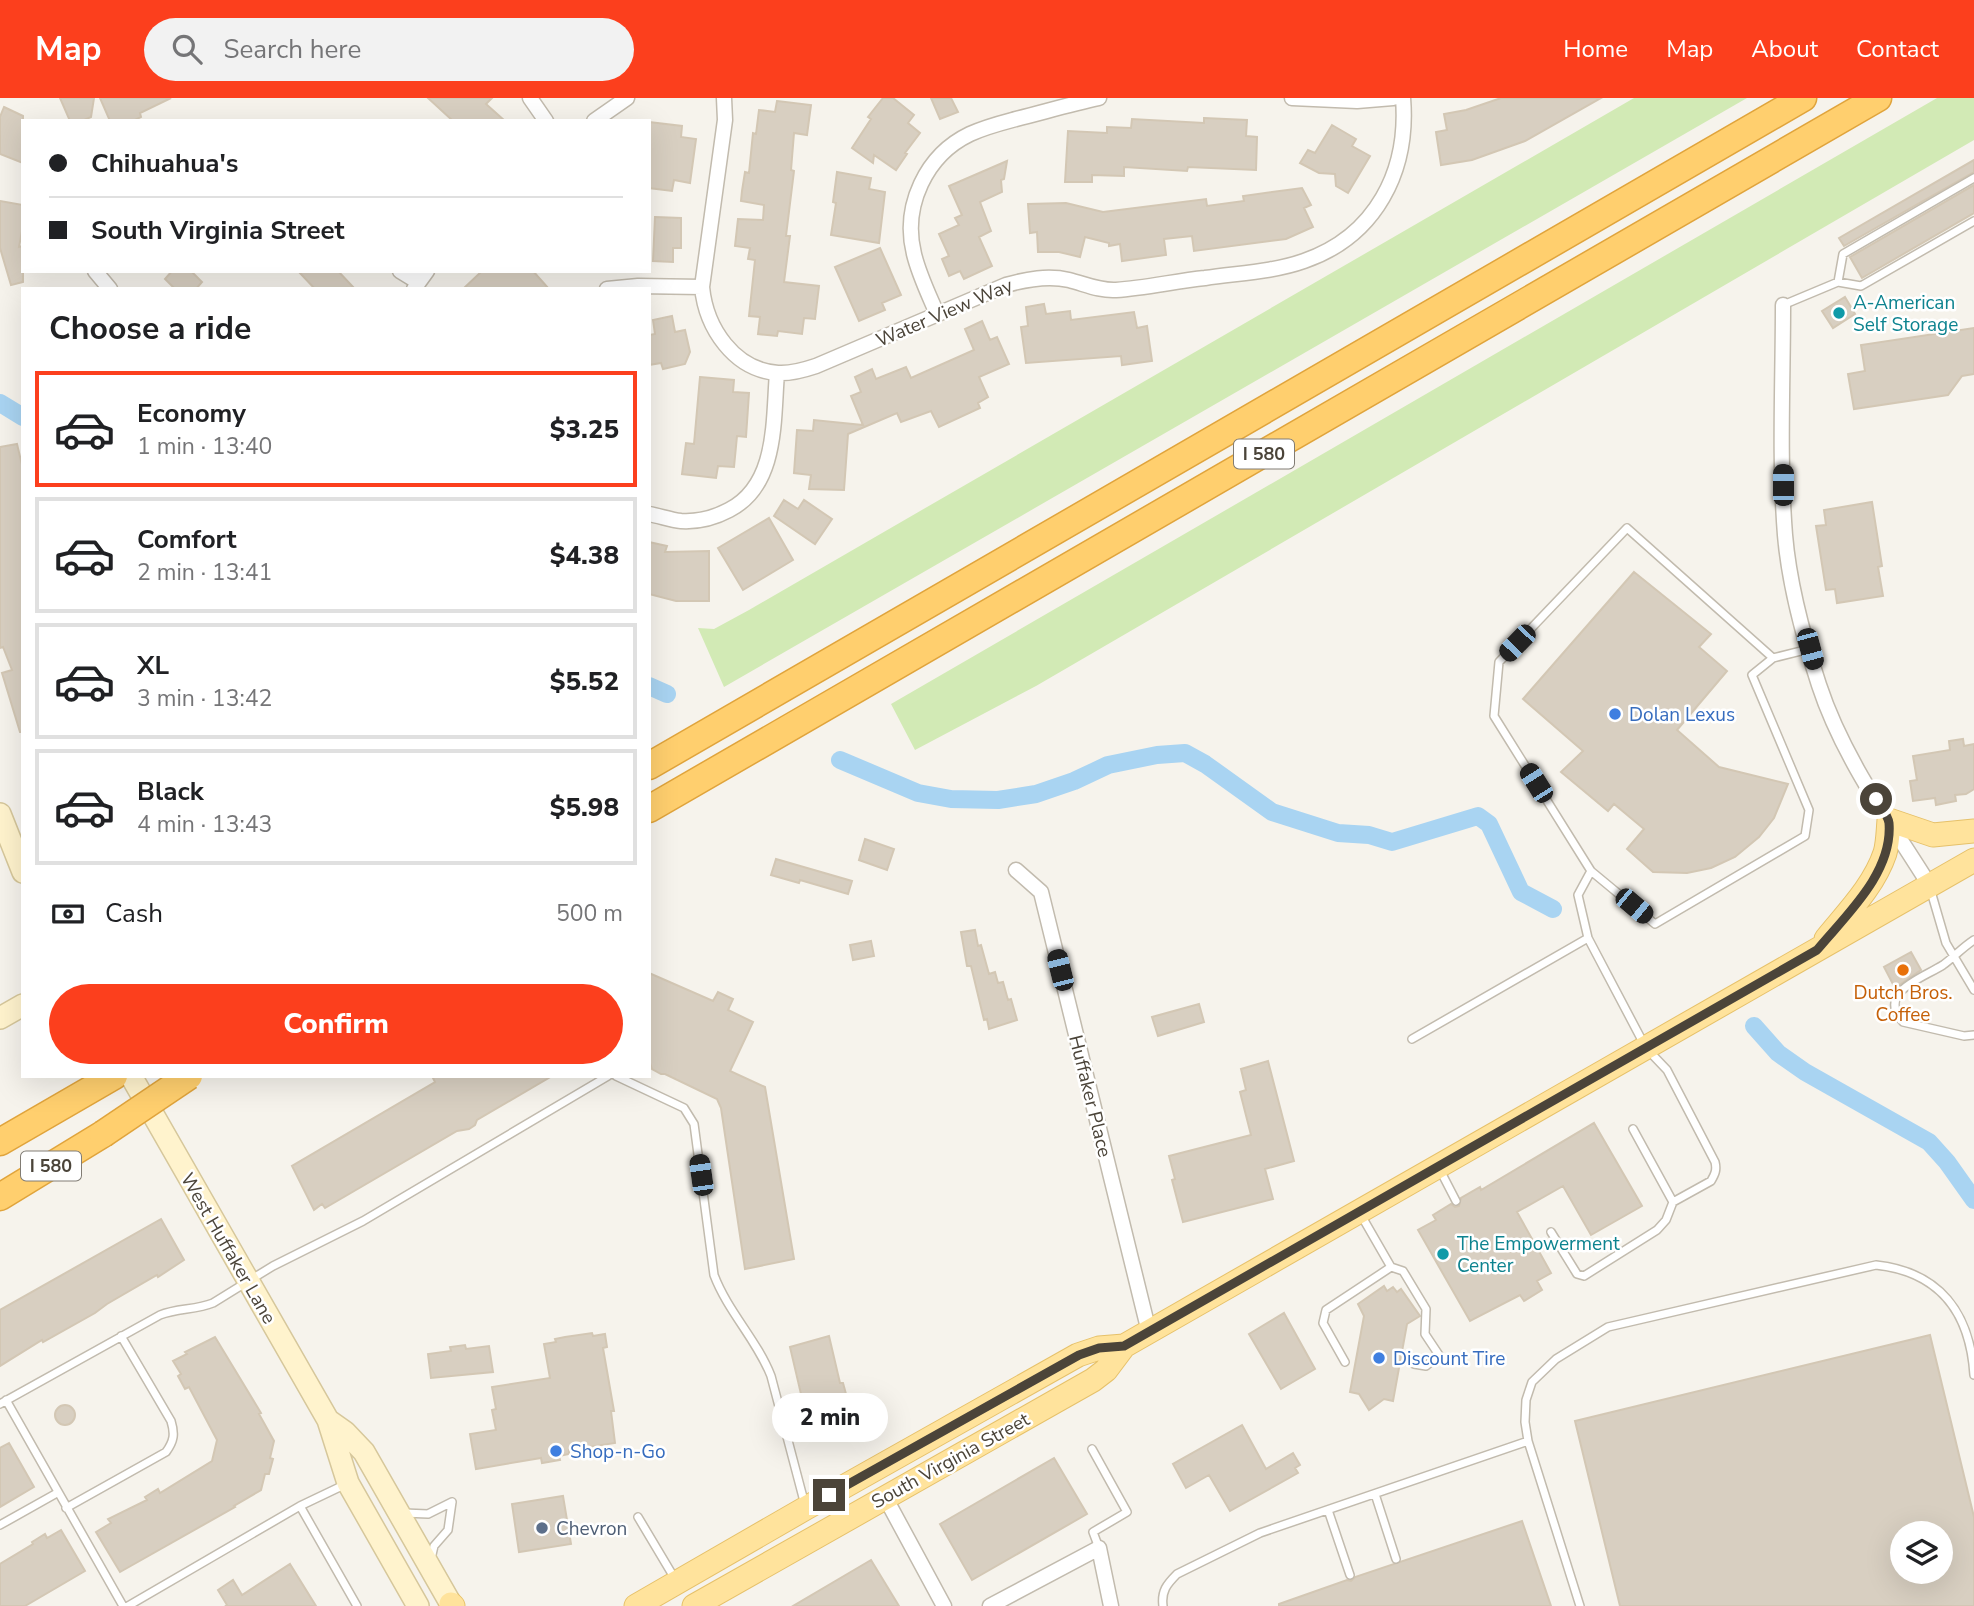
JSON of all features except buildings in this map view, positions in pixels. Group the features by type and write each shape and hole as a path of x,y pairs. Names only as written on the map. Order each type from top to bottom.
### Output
{"highway":[{"name":"I 580","path":"651,765 1803,98"},
{"name":"I 580","path":"651,808 1878,98"},
{"name":"I 580","path":"0,1142 111,1078"},
{"name":"I 580","path":"0,1197 103,1134 186,1078"}],"main road":[{"path":"1817,950 1874,878 1886,850 1889,820 1933,835 1974,831"},
{"name":"South Virginia Street","path":"694,1606 1093,1380 1106,1370 1124,1346 1974,860"},
{"name":"South Virginia Street","path":"636,1606 1079,1355 1099,1348 1124,1346"},
{"path":"625,1606 668,1588"}],"street":[{"path":"530,98 545,119"},
{"path":"597,119 626,98"},
{"name":"Water View Way","path":"724,98 724,120 702,288 703,304 720,339 734,355 747,363 777,373 797,372 816,366 1006,285 1027,279 1069,280 1088,287 1116,290 1280,268 1326,252 1365,223 1381,201 1391,181 1403,142 1403,98"},
{"path":"937,314 914,254 911,233 915,195 935,161 970,134 1099,98"},
{"path":"1292,98 1357,101 1393,98"},
{"path":"97,273 108,287"},
{"path":"404,273 420,281"},
{"path":"628,287 702,288"},
{"path":"1783,305 1783,485 1785,536 1792,587 1819,686 1840,734 1862,778 1930,886"},
{"path":"651,514 681,521 701,520 719,515 738,505 752,493 767,463 777,373"},
{"path":"0,814 21,867"},
{"name":"Huffaker Place","path":"1016,870 1041,892 1149,1332"},
{"path":"0,1018 21,1005"},
{"name":"West Huffaker Lane","path":"132,1078 328,1420 348,1483 418,1606"},
{"name":"West Huffaker Lane","path":"328,1420 345,1432 364,1452 452,1605"},
{"path":"885,1497 944,1606"},
{"path":"990,1606 1099,1548 1110,1605"}],"lane":[{"path":"1838,282 1843,254 1974,178"},
{"path":"1783,305 1838,282 1861,286 1974,221"},
{"path":"1773,659 1627,528 1499,662 1494,716 1591,872 1655,924 1805,836 1809,810 1752,676 1773,659 1810,649"},
{"path":"1551,1232 1577,1274 1584,1276 1657,1230 1666,1220 1673,1202 1711,1181 1716,1171 1667,1070 1646,1048 1588,938 1578,895 1591,872"},
{"path":"1930,886 1946,943 1974,990"},
{"path":"1412,1039 1588,938"},
{"path":"1974,940 1955,956 1898,993 1895,1003 1897,1015 1903,1022 1964,1036 1974,1035"},
{"path":"348,1483 300,1506 126,1606 3,1402 168,1312 191,1310 214,1303 273,1266 363,1221 605,1078"},
{"path":"620,1078 684,1108 694,1124 714,1275 721,1294 765,1359 806,1508"},
{"path":"1633,1129 1673,1202"},
{"path":"1438,1166 1456,1201"},
{"path":"1359,1211 1391,1267 1404,1271 1426,1309 1425,1334 1439,1355 1426,1366 1414,1364"},
{"path":"1580,1606 1528,1441 1525,1401 1532,1382 1556,1359 1608,1327 1876,1265 1910,1271 1940,1292 1963,1321 1969,1338 1974,1376"},
{"path":"1345,1362 1323,1323 1326,1310 1391,1267"},
{"path":"66,1508 166,1452 173,1442 171,1421 121,1336"},
{"path":"1163,1606 1162,1596 1167,1584 1177,1574 1260,1533 1528,1441"},
{"path":"1092,1449 1127,1512 1093,1532 1099,1548"},
{"path":"0,1525 57,1493"},
{"path":"1375,1494 1396,1559"},
{"path":"399,1513 428,1514 452,1502 448,1530 434,1546 430,1567"},
{"path":"300,1506 357,1606"},
{"path":"1328,1510 1350,1575"},
{"path":"638,1517 668,1588"}],"green space":[{"path":"1634,98 1747,98 724,687 698,628 714,629 749,610"},
{"path":"1937,98 1974,98 1974,140 1036,686 915,750 891,704"}],"waterway":[{"path":"0,403 21,416"},
{"path":"651,687 667,694"},
{"path":"840,760 918,793 951,799 998,800 1036,794 1074,781 1108,765 1157,755 1185,753 1205,764 1272,812 1338,833 1369,835 1392,842 1478,816 1489,824 1521,892 1553,909"},
{"path":"1754,1026 1778,1053 1805,1072 1929,1142 1974,1200"}],"place":[{"name":"A-American Self Storage","path":"1839,313"},
{"name":"Dolan Lexus","path":"1615,714"},
{"name":"Dutch Bros. Coffee","path":"1903,970"},
{"name":"The Empowerment Center","path":"1443,1254"},
{"name":"Discount Tire","path":"1379,1358"},
{"name":"Shop-n-Go","path":"556,1451"},
{"name":"Chevron","path":"542,1528"}],"route":[{"path":"829,1495 1079,1355 1099,1348 1124,1346 1817,950 1863,894 1881,864 1886,850 1889,820 1876,799"}]}
